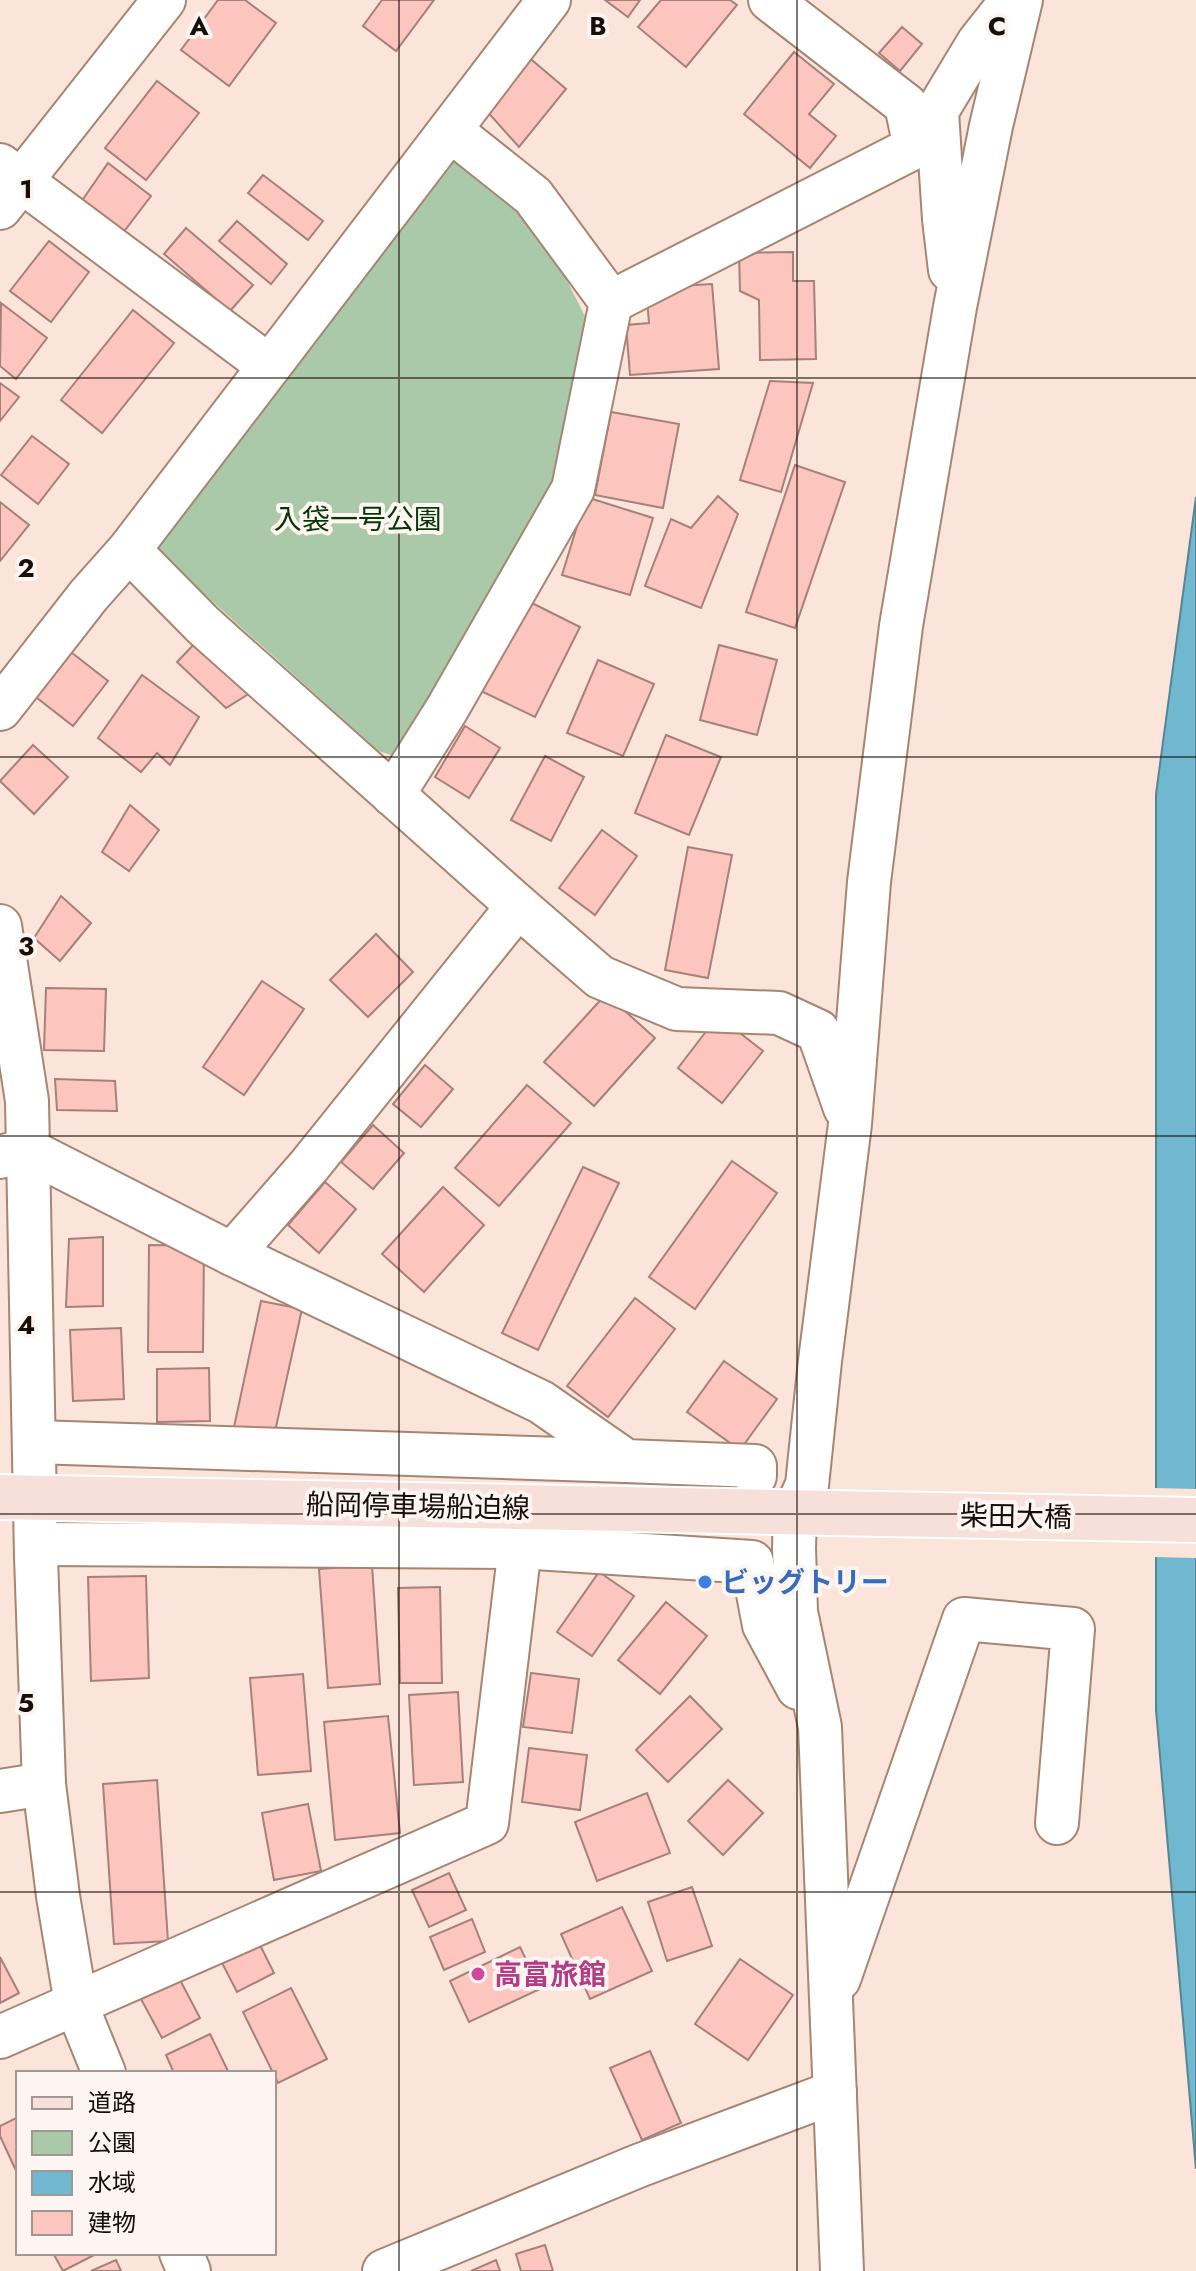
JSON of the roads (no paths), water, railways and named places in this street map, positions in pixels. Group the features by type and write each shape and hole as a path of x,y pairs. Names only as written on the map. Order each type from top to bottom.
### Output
{"main road":[{"name":"船岡停車場船迫線","path":"18,1498 815,1512"},
{"name":"柴田大橋","path":"815,1512 1196,1520"}],"street":[{"path":"164,0 7,184 269,366"},
{"path":"0,709 89,595 129,550 549,0"},
{"path":"770,0 906,105 915,147"},
{"path":"611,302 915,147 978,43 1012,0"},
{"path":"842,2271 820,1727 796,1612 794,1548 815,1512 807,1485 850,1124 869,882 899,641 955,307 991,126 1021,0"},
{"path":"937,112 944,219 955,307"},
{"path":"393,795 486,644 573,489 611,302 533,196 450,130"},
{"path":"129,550 203,625 600,977 677,1009 779,1013 818,1031 850,1124"},
{"path":"232,1254 309,1166 518,906"},
{"path":"2,943 27,1101 14,1154 34,1442 18,1498 37,1544 44,1784 58,1896 76,2004 103,2071"},
{"path":"14,1154 541,1402 626,1461"},
{"path":"34,1442 755,1466 755,1476"},
{"path":"37,1544 520,1547 752,1562 764,1625 820,1727"},
{"path":"0,2037 487,1823 520,1547"},
{"path":"832,1999 964,1619 1073,1629 1057,1823"},
{"path":"0,1791 44,1784"},
{"path":"384,2271 638,2166 835,2092"}],"water":[{"path":"1196,497 1196,2169 1156,1710 1156,794"}],"place":[{"name":"ビッグトリー","path":"705,1582"},
{"name":"高富旅館","path":"478,1974"}],"park label":[{"name":"入袋一号公園","path":"358,519"}]}
